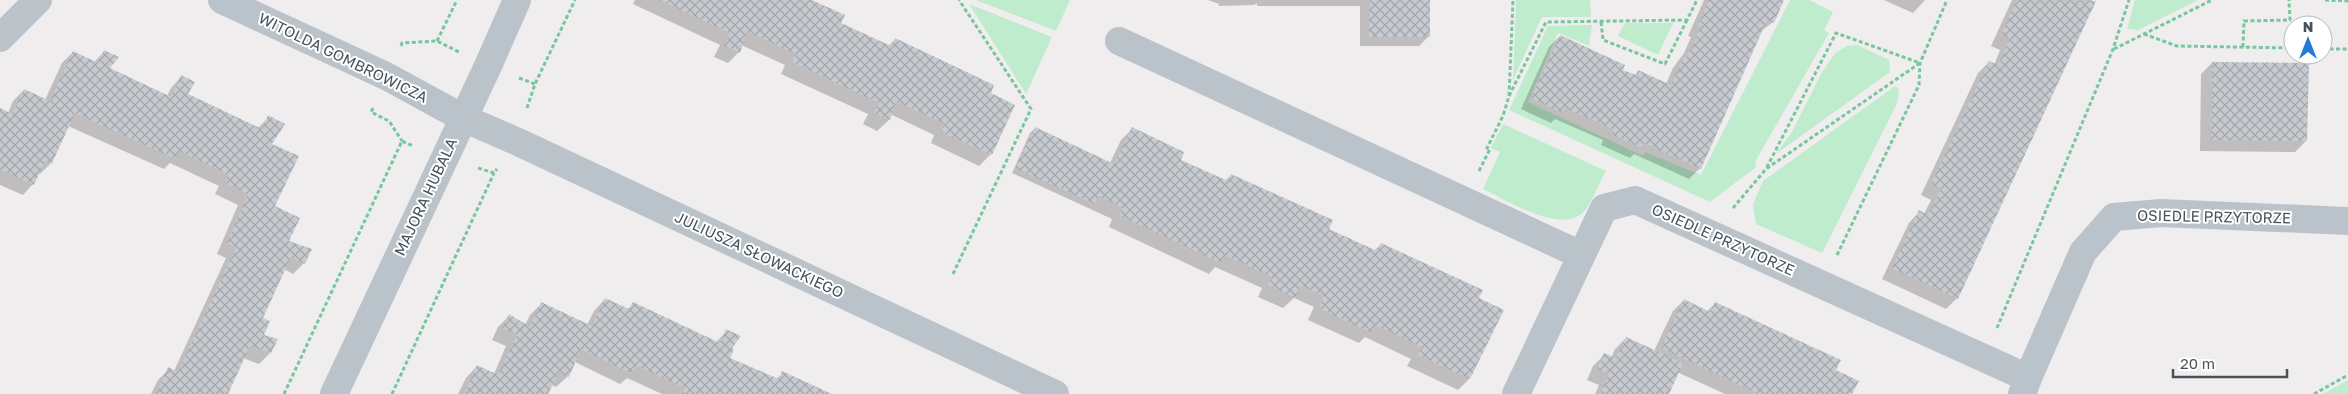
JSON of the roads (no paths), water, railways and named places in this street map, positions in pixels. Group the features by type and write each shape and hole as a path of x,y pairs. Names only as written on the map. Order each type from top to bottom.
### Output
{"street":[{"path":"0,38 38,0"},
{"name":"WITOLDA GOMBROWICZA","path":"222,0 386,76 463,118"},
{"name":"MAJORA HUBALA","path":"334,394 517,0"},
{"path":"1119,41 1580,255"},
{"name":"JULIUSZA SŁOWACKIEGO","path":"463,118 516,141 1055,394"},
{"name":"OSIEDLE PRZYTORZE","path":"1516,394 1580,255 1604,208 1635,200 2025,386 2083,252 2114,217 2161,214 2348,221"}]}
